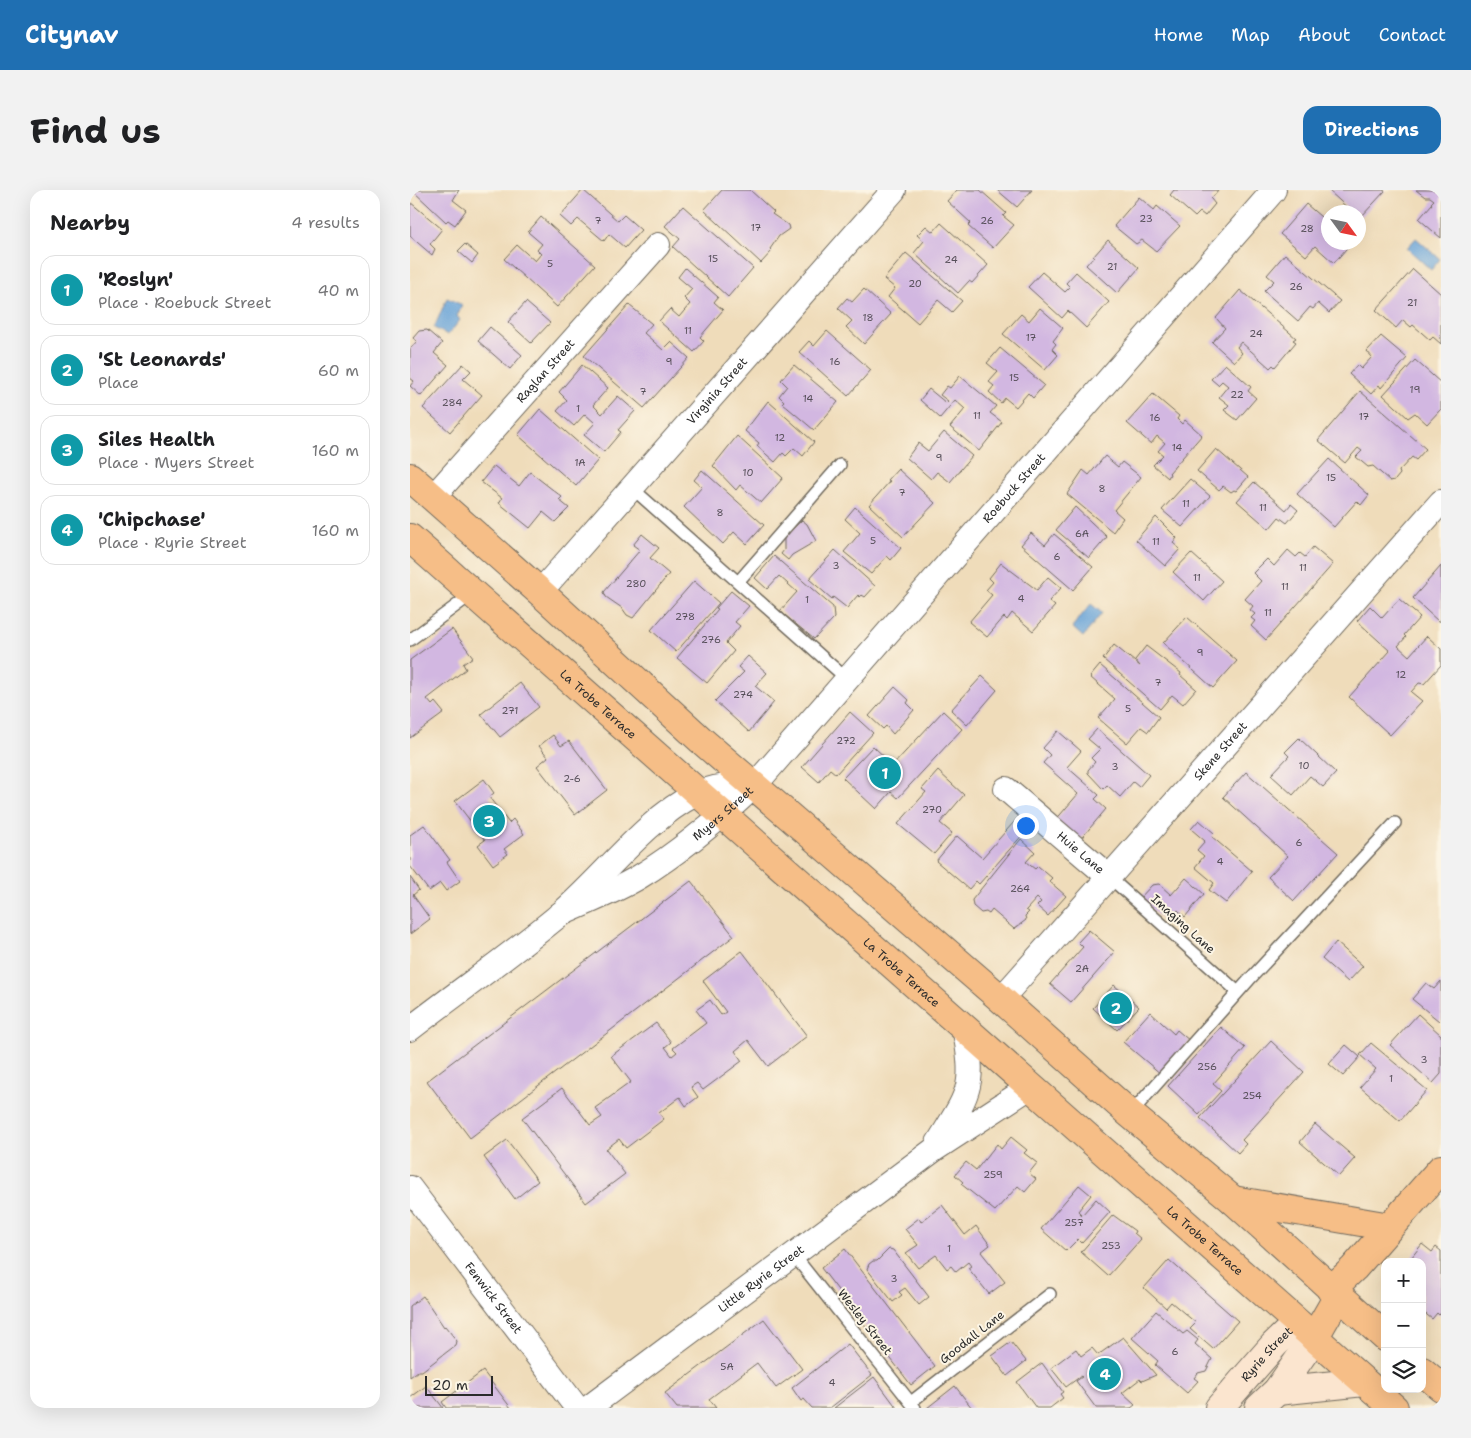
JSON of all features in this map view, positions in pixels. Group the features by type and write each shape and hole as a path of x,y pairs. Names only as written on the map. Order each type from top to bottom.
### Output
{"main road":[{"path":"410,476 754,786 1001,999 1130,1114 1340,1286 1381,1332"},
{"name":"La Trobe Terrace","path":"410,538 1394,1408"},
{"path":"1305,1331 1340,1286 1441,1169"},
{"path":"1233,1200 1390,1227"},
{"name":"Ryrie Street","path":"1268,1399 1305,1331"},
{"name":"Ryrie Street","path":"1218,1408 1305,1331"},
{"path":"1426,1374 1441,1387"},
{"path":"1268,1399 1364,1382"}],"street":[{"name":"Virginia Street","path":"540,592 894,190"},
{"name":"Roebuck Street","path":"754,786 1274,190"},
{"name":"Raglan Street","path":"433,497 658,245"},
{"name":"Skene Street","path":"1001,999 1441,502"},
{"name":"Myers Street","path":"410,1029 559,915 646,832 682,802 700,793 728,786 754,786"},
{"name":"Myers Street","path":"559,915 637,878 671,855 754,786"},
{"name":"Huie Lane","path":"1006,789 1109,877"},
{"name":"Little Ryrie Street","path":"934,1149 968,1091 970,1067 964,1028"},
{"name":"Little Ryrie Street","path":"588,1408 934,1149 1030,1087"},
{"name":"Fenwick Street","path":"410,1188 577,1408"}],"lane":[{"path":"738,582 840,465"},
{"path":"632,488 848,680"},
{"path":"410,640 472,594"},
{"path":"1130,1114 1238,992 1395,823"},
{"name":"Imaging Lane","path":"1109,877 1238,992"},
{"name":"Wesley Street","path":"793,1254 913,1405"},
{"name":"Goodall Lane","path":"913,1405 1050,1294"}],"water":[{"path":"1416,238 1440,259 1431,270 1407,248"},
{"path":"447,298 462,305 457,316 460,320 448,335 434,328"},
{"path":"1091,604 1102,613 1083,637 1072,627"}],"building":[{"path":"412,190 459,190 453,200 466,210 455,225 448,220 446,222"},
{"path":"583,190 618,221 624,215 641,230 625,248 609,234 604,241 578,219 571,226 560,216"},
{"path":"722,190 750,190 774,212 772,214 788,225 789,229 779,236 770,249 772,251 761,263 704,210"},
{"path":"957,190 980,190 1006,213 1003,216 1014,225 993,248 968,226 971,223 947,201"},
{"path":"997,190 1032,190 1017,207"},
{"path":"1174,190 1219,190 1211,199 1215,204 1205,216 1200,212 1195,217 1170,195"},
{"path":"1328,190 1385,191 1366,212 1366,205 1344,205"},
{"path":"1416,190 1441,190 1441,238 1419,219 1434,200 1430,197 1425,197"},
{"path":"1139,197 1154,210 1157,206 1180,226 1156,251 1142,240 1136,244 1114,226"},
{"path":"410,202 442,229 430,244 435,249 432,255 410,236"},
{"path":"1306,204 1321,217 1321,250 1345,250 1334,263 1315,246 1306,256 1280,234"},
{"path":"683,206 753,268 728,297 673,247 680,239 665,226"},
{"path":"541,217 595,265 557,307 504,259 517,245 535,261 541,254 537,250 542,244 528,232"},
{"path":"941,223 988,265 972,283 969,281 958,293 914,253 924,241 917,235 926,226 933,232"},
{"path":"1108,240 1139,268 1117,293 1086,265"},
{"path":"465,244 478,255 472,263 458,251"},
{"path":"906,253 962,301 952,312 938,300 918,323 888,297 895,288 884,279"},
{"path":"1285,254 1340,301 1329,313 1318,303 1313,309 1310,307 1298,321 1264,291 1274,281 1267,275"},
{"path":"685,268 718,297 714,302 723,310 700,337 704,341 694,352 659,321 670,309 679,317 690,304 684,298 692,289 678,277"},
{"path":"1413,269 1441,294 1441,344 1433,337 1430,340 1413,325 1411,327 1403,320 1396,328 1376,310"},
{"path":"1042,272 1065,292 1070,287 1066,283 1076,272 1109,302 1086,328 1068,311 1062,318 1028,287"},
{"path":"864,289 891,314 864,344 846,327 852,321 838,308 847,298 852,302"},
{"path":"1240,290 1296,338 1293,340 1296,342 1275,367 1273,365 1270,368 1241,342 1237,347 1242,353 1234,362 1212,342 1225,328 1216,318"},
{"path":"526,302 550,323 531,343 508,322"},
{"path":"629,305 652,324 644,333 663,350 671,342 689,358 644,408 584,356"},
{"path":"1040,308 1063,328 1053,341 1056,344 1052,349 1058,355 1045,370 1003,334 1021,314 1029,321"},
{"path":"490,327 522,355 510,369 478,341"},
{"path":"427,330 442,343 434,353 448,365 421,396 410,386 414,381 410,378 410,349 417,341 413,338 419,331"},
{"path":"827,331 871,370 848,396 799,352 809,341 814,346"},
{"path":"1381,336 1407,358 1381,388 1379,385 1371,394 1349,374 1357,365 1361,369 1372,357 1367,351"},
{"path":"1000,348 1044,385 1033,398 1028,393 1016,407 1005,398 1001,403 989,392 994,386 989,382 998,372 987,363"},
{"path":"1415,360 1441,383 1441,409 1427,424 1415,413 1408,418 1383,395"},
{"path":"463,364 471,371 463,379 482,395 450,432 423,408"},
{"path":"1225,364 1251,387 1248,391 1256,398 1237,420 1224,410 1229,405 1219,397 1228,386 1222,381 1218,385 1211,379"},
{"path":"582,365 608,388 593,405 602,414 618,396 635,411 618,430 621,432 604,452 584,435 595,423 585,414 574,426 557,411 567,400 559,392"},
{"path":"794,365 838,402 814,430 782,403 784,401 779,396 787,386 781,380"},
{"path":"960,376 996,406 990,413 1002,422 979,451 950,427 965,409 955,400 940,418 920,400 929,389 946,403 948,401 940,395 947,386 950,388"},
{"path":"1360,391 1426,449 1416,460 1412,457 1399,471 1400,474 1395,480 1390,481 1373,466 1368,467 1356,457 1362,451 1358,448 1345,463 1318,440"},
{"path":"1153,394 1179,416 1177,419 1182,424 1185,420 1202,435 1169,473 1168,478 1153,465 1163,455 1158,451 1165,443 1157,436 1151,444 1127,423"},
{"path":"768,401 814,442 803,456 794,448 786,456 783,453 775,462 757,446 759,443 745,431"},
{"path":"540,409 598,460 576,486 518,435"},
{"path":"944,432 972,456 950,482 937,472 931,479 907,458 918,443 928,451"},
{"path":"737,436 783,478 761,503 740,485 736,490 713,466"},
{"path":"1216,449 1248,477 1236,491 1231,492 1223,486 1219,490 1197,471"},
{"path":"1105,456 1118,467 1122,462 1141,477 1114,510 1123,518 1113,532 1067,494 1083,470 1089,475"},
{"path":"1329,459 1369,495 1361,505 1357,501 1334,527 1297,494"},
{"path":"494,466 519,486 530,472 562,497 559,500 569,508 555,522 543,512 530,528 499,503 502,498 481,482"},
{"path":"898,469 935,503 903,537 869,505"},
{"path":"702,470 764,525 747,544 734,532 723,544 684,507 702,487 694,480"},
{"path":"1190,479 1210,496 1182,527 1162,510"},
{"path":"1254,482 1286,510 1291,504 1298,510 1287,523 1279,517 1269,529 1237,501"},
{"path":"855,507 901,548 891,560 887,556 871,574 844,552 860,533 845,519"},
{"path":"1075,507 1107,537 1089,558 1056,530"},
{"path":"1156,517 1177,538 1173,543 1180,549 1165,566 1136,540"},
{"path":"802,520 807,524 816,541 792,555 788,560 781,554 784,550 784,537"},
{"path":"1031,533 1045,545 1054,534 1093,567 1073,590 1021,545"},
{"path":"642,534 659,548 650,558 669,574 633,618 606,597 604,592 640,550 633,545"},
{"path":"1313,547 1333,564 1266,640 1251,626 1255,621 1251,618 1255,614 1250,610 1253,606 1245,599 1261,581 1253,573 1267,559 1274,566 1288,550 1296,557 1300,553 1305,557"},
{"path":"835,550 875,586 865,597 858,595 847,608 833,597 832,599 809,579"},
{"path":"1191,553 1222,581 1204,601 1173,572"},
{"path":"774,556 833,607 834,618 814,639 780,611 797,592 779,576 767,589 755,578"},
{"path":"1001,563 1037,590 1048,577 1061,588 1049,601 1055,606 1033,631 1012,613 1007,620 1004,617 987,637 969,622 992,595 986,590 993,582 989,578"},
{"path":"1441,566 1441,619 1439,622 1413,598"},
{"path":"694,581 719,603 676,652 651,630"},
{"path":"731,591 749,606 735,622 740,626 726,643 734,651 707,683 677,658"},
{"path":"1399,599 1420,617 1404,635 1406,637 1398,646 1409,656 1427,636 1441,649 1441,665 1424,684 1419,683 1411,692 1422,701 1390,735 1349,697 1390,651 1357,621 1370,606 1382,618"},
{"path":"1187,617 1237,661 1213,688 1163,643"},
{"path":"452,629 473,657 463,664 466,669 427,699 432,705 435,702 444,713 410,738 410,660"},
{"path":"1114,645 1140,666 1135,660 1146,646 1181,673 1180,675 1196,689 1183,704 1172,695 1160,709 1103,659"},
{"path":"748,656 767,673 755,686 774,702 749,732 715,701 744,672 738,667"},
{"path":"1100,665 1159,717 1148,732 1141,727 1127,743 1098,718 1115,699 1090,677"},
{"path":"982,676 997,690 967,725 951,710"},
{"path":"520,683 539,707 500,737 481,714"},
{"path":"895,687 909,700 907,703 914,710 893,734 886,726 883,729 869,716"},
{"path":"943,711 962,729 898,798 891,792 876,809 843,778 873,746 893,765"},
{"path":"850,712 873,733 836,774 830,769 819,782 802,767"},
{"path":"1097,729 1149,775 1139,787 1133,782 1120,797 1107,785 1103,789 1088,773 1088,770 1095,762 1091,758 1100,749 1088,739"},
{"path":"1058,731 1081,751 1067,767 1099,795 1095,799 1106,809 1079,841 1054,822 1078,794 1043,763 1050,755 1043,748"},
{"path":"553,735 561,746 569,741 607,790 575,815 537,766 548,757 539,746"},
{"path":"1299,738 1336,773 1323,787 1310,776 1293,795 1271,775 1289,756 1285,752"},
{"path":"938,771 964,795 940,823 952,833 934,854 898,824 926,792 922,789"},
{"path":"1246,772 1338,853 1294,901 1268,877 1288,856 1223,797"},
{"path":"484,779 494,793 489,797 509,823 513,819 524,834 504,849 508,854 493,865 478,845 485,840 455,801"},
{"path":"1022,813 1033,823 979,884 976,881 969,889 936,861 957,836 982,858"},
{"path":"1199,820 1214,833 1211,836 1252,871 1226,903 1209,890 1214,883 1195,867 1204,856 1197,850 1205,841 1191,829"},
{"path":"424,825 450,860 447,862 460,881 446,891 440,883 429,891 410,866 410,835"},
{"path":"1021,839 1035,852 1026,862 1035,869 1038,866 1052,878 1049,881 1066,896 1048,916 1037,906 1041,902 1037,898 1026,910 1029,912 1025,916 1026,920 1014,929 992,910 989,914 986,912 981,913 973,906 972,900"},
{"path":"410,877 419,890 413,895 430,919 410,934"},
{"path":"1186,878 1204,894 1185,917 1178,910 1167,923 1139,899 1152,885 1159,884 1171,895"},
{"path":"691,881 734,936 470,1138 427,1081"},
{"path":"1089,930 1115,952 1071,1002 1050,984 1083,947 1078,942"},
{"path":"1336,942 1363,966 1348,982 1322,959"},
{"path":"742,951 807,1036 768,1066 748,1040 735,1051 742,1061 703,1090 697,1083 691,1087 698,1097 686,1106 680,1097 659,1113 664,1119 626,1148 619,1139 606,1149 625,1174 586,1203 522,1118 562,1088 590,1125 602,1117 595,1108 631,1082 611,1056 656,1023 671,1042 665,1047 672,1056 677,1052 673,1048 706,1023 696,1010 710,1000 721,1015 726,1012 703,981"},
{"path":"1441,981 1441,1019 1439,1021 1412,999 1426,983 1434,989"},
{"path":"1114,985 1139,1007 1117,1030 1093,1008"},
{"path":"1150,1012 1174,1034 1177,1030 1190,1041 1161,1074 1123,1042"},
{"path":"1418,1014 1441,1035 1441,1074 1433,1083 1390,1045"},
{"path":"1221,1027 1245,1048 1213,1084 1221,1091 1199,1115 1168,1086"},
{"path":"1271,1041 1304,1072 1242,1140 1246,1144 1238,1153 1200,1118"},
{"path":"1371,1043 1427,1090 1400,1121 1360,1087 1376,1069 1360,1055"},
{"path":"1346,1045 1360,1057 1343,1076 1329,1064"},
{"path":"1315,1124 1355,1158 1339,1176 1300,1142"},
{"path":"1011,1137 1027,1150 1024,1153 1037,1163 1029,1173 1036,1179 1025,1192 1018,1186 995,1211 961,1184 963,1182 955,1175 966,1162 976,1170 997,1144 1001,1149"},
{"path":"507,1140 538,1181 515,1199 484,1157"},
{"path":"1079,1185 1091,1195 1078,1211 1082,1215 1096,1199 1110,1212 1082,1243 1078,1239 1066,1251 1041,1229"},
{"path":"942,1205 965,1235 976,1226 990,1245 981,1252 1005,1282 989,1294 968,1268 971,1266 968,1262 956,1272 951,1266 947,1269 936,1255 918,1268 906,1253 918,1245 905,1229 919,1218 921,1222"},
{"path":"1113,1215 1135,1231 1134,1233 1141,1239 1108,1276 1081,1252"},
{"path":"1422,1244 1432,1252 1436,1247 1441,1251 1441,1313 1439,1315 1437,1313 1432,1319 1426,1314 1426,1258 1411,1258"},
{"path":"845,1249 935,1366 911,1385 821,1268"},
{"path":"889,1249 893,1250 929,1297 919,1305 905,1288 899,1292 902,1295 893,1302 867,1269 869,1264 877,1261"},
{"path":"1169,1260 1238,1321 1213,1349 1190,1329 1196,1323 1171,1302 1166,1308 1144,1288"},
{"path":"423,1296 444,1327 457,1341 456,1345 422,1371 418,1371 410,1377 410,1306"},
{"path":"1156,1311 1183,1334 1187,1331 1198,1340 1195,1344 1212,1359 1206,1371 1198,1373 1194,1378 1198,1381 1187,1393 1155,1365 1158,1361 1132,1338"},
{"path":"764,1319 802,1369 776,1388 757,1363 709,1399 716,1408 677,1408 665,1393"},
{"path":"1123,1337 1156,1375 1142,1381 1140,1379 1122,1393 1135,1405 1131,1408 1096,1408 1076,1381 1081,1376 1066,1387 1051,1368 1076,1349 1081,1356 1092,1348 1098,1355"},
{"path":"1011,1342 1026,1361 1007,1376 992,1356"},
{"path":"848,1344 872,1375 830,1408 812,1408 804,1399 801,1401 792,1388"},
{"path":"1042,1363 1063,1392 1060,1394 1063,1398 1050,1408 1036,1408 1017,1382"},
{"path":"483,1371 511,1408 446,1408 442,1402"},
{"path":"874,1377 897,1408 834,1408"},
{"path":"426,1386 443,1408 410,1408 410,1398"},
{"path":"955,1386 972,1408 927,1408"}],"place":[{"name":"'Roslyn'","path":"885,773"},
{"name":"Siles Health","path":"489,821"},
{"name":"'St Leonards'","path":"1116,1008"},
{"name":"'Chipchase'","path":"1105,1374"}]}
